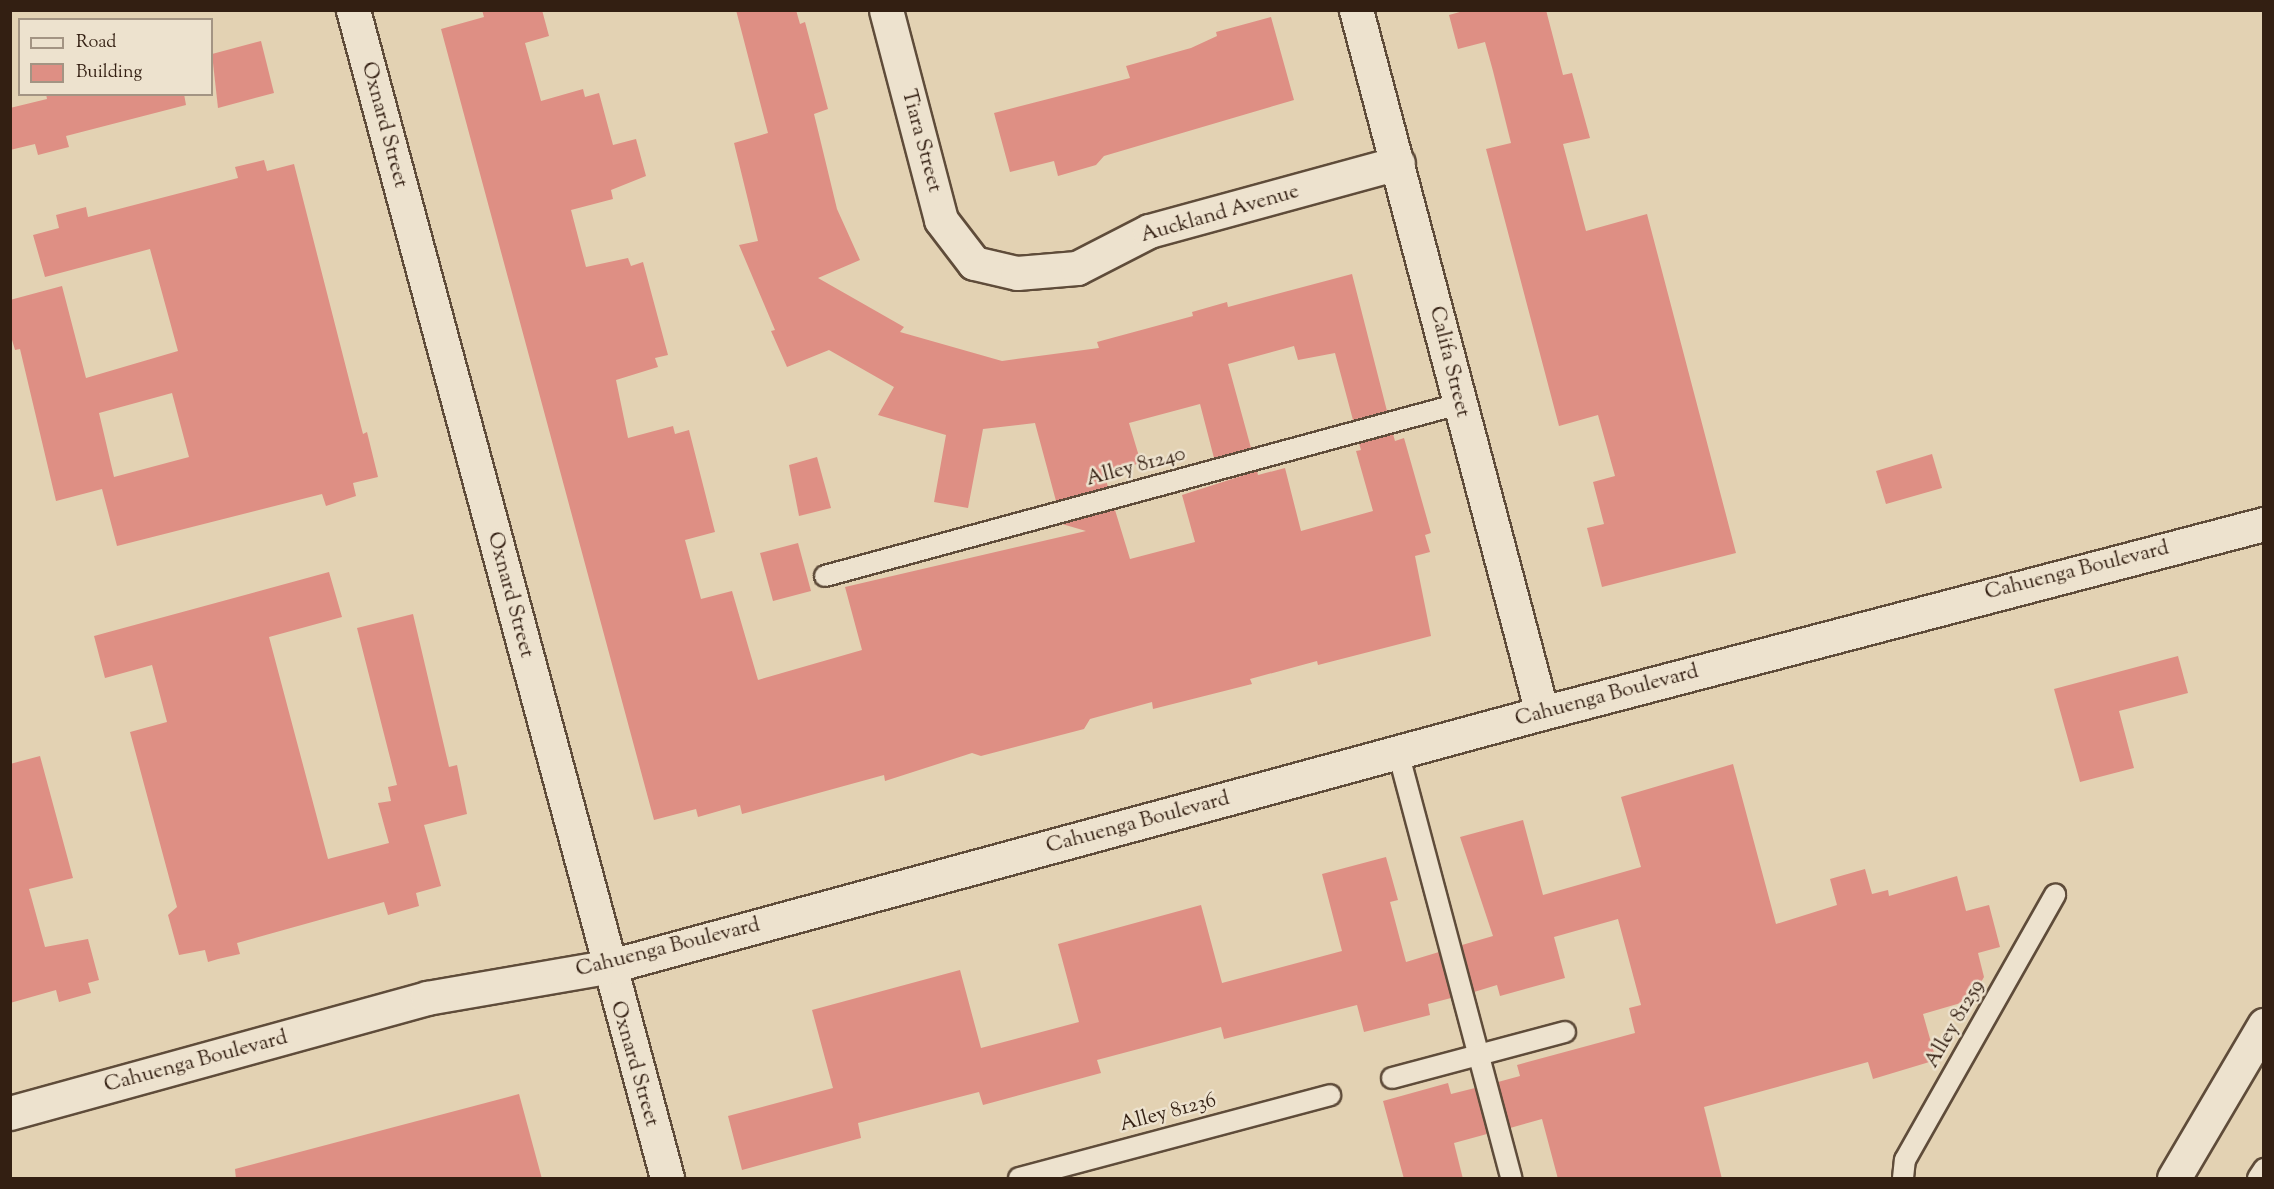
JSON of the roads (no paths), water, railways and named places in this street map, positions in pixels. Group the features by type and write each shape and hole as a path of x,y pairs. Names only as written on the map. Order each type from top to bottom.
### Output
{"main road":[{"name":"Oxnard Street","path":"353,10 607,967 667,1179"},
{"name":"Tiara Street","path":"886,10 941,220 974,263"},
{"name":"Califa Street","path":"1356,10 1542,713"},
{"name":"Auckland Avenue","path":"974,263 1017,273 1077,268 1149,231 1398,163"},
{"name":"Cahuenga Boulevard","path":"10,1113 427,998 607,967 1542,713 2264,524"},
{"path":"2174,1179 2264,1026"}],"lane":[{"name":"Alley 81240","path":"825,576 1459,404"},
{"path":"1398,752 1511,1179"},
{"name":"Alley 81259","path":"1903,1179 1905,1160 2055,895"},
{"path":"1392,1078 1565,1032"},
{"name":"Alley 81236","path":"1019,1179 1330,1095"},
{"path":"2258,1179 2264,1169"}]}
